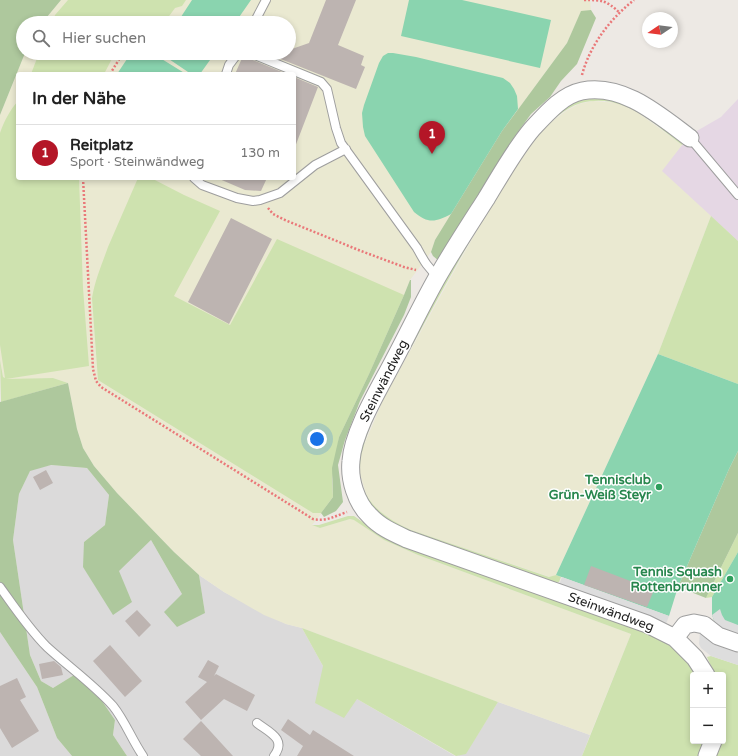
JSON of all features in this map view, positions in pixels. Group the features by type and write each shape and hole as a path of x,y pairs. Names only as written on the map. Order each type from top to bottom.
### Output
{"street":[{"name":"Steinwändweg","path":"690,138 634,99 616,93 596,90 582,91 569,95 556,105 532,129 435,274 368,410 356,439 351,460 351,472 357,496 362,506 370,516 392,533 647,624 675,638 695,658 704,672"},
{"path":"675,638 685,625 694,623 704,625 718,636 738,643"},
{"path":"707,756 712,744"}],"lane":[{"path":"258,16 266,0"},
{"path":"227,72 233,60"},
{"path":"267,60 296,72"},
{"path":"296,72 320,82 328,89 336,128 341,143 417,248 425,264 435,274"},
{"path":"690,138 738,194"},
{"path":"196,180 202,185 237,198 253,201 265,199 280,193 315,165 346,149"},
{"path":"0,587 27,624 47,646 91,684 113,707 124,722 142,756"},
{"path":"257,723 279,741 279,746 274,756"}],"path":[{"path":"584,0 608,2 620,13"},
{"path":"582,91 581,80 583,70 595,44 609,23 634,0"},
{"path":"111,72 119,60"},
{"path":"83,180 93,369 96,381 101,386 313,519 321,521 328,520 362,506"},
{"path":"265,199 269,210 284,220 404,267 435,274"}],"shaded area":[{"path":"738,99 738,241 661,171 682,145 695,132 721,117"},
{"path":"50,465 87,468 109,495 105,525 84,542 132,602 118,571 151,540 182,594 205,613 199,575 224,592 286,624 302,628 323,666 357,699 455,756 127,756 113,735 115,720 102,701 74,675 53,688 41,681 30,655 13,540 19,494 30,470"},
{"path":"562,577 669,616 666,624 559,585"},
{"path":"720,609 725,620 738,625 738,638 725,634 715,623 712,615"},
{"path":"700,631 716,645 738,653 738,665 711,656 701,648 699,644"},
{"path":"0,632 37,687 57,738 72,756 0,756"},
{"path":"498,702 590,735 582,756 456,756 466,753"}],"green space":[{"path":"0,0 61,0 48,16 16,16 16,60 22,60 16,72 0,115"},
{"path":"61,0 590,0 591,10 581,12 567,43 502,131 435,240 431,252 410,280 369,374 339,437 327,507 312,525 320,528 350,519 355,520 384,540 418,555 631,634 590,735 302,628 286,624 264,615 224,592 199,575 174,552 117,493 94,466 83,448 77,429 68,383 53,378 6,380 3,377 0,360 0,115 16,75 16,180 296,180 296,72 17,72 22,60 296,60 296,16 48,16"},
{"path":"68,0 186,0 182,6 175,8 169,16 55,15"},
{"path":"192,0 251,0 240,16 182,16"},
{"path":"409,0 462,0 551,20 540,68 401,36"},
{"path":"591,10 596,18 577,64 561,81 550,97 531,114 515,136 439,261 431,252 435,240 502,131 567,43 581,11"},
{"path":"388,53 416,57 503,78 510,83 517,96 518,109 502,131 451,214 441,219 428,220 414,212 365,136 362,113 364,105 379,63 383,56"},
{"path":"36,60 111,60 105,72 32,72"},
{"path":"126,60 163,60 183,72 118,72"},
{"path":"170,60 210,60 201,72 188,72"},
{"path":"598,98 622,104 644,114 684,143 682,145 636,111 623,105 610,102 596,101 581,103 569,108 557,116 526,151 475,232 380,405 367,435 360,462 362,485 366,494 378,509 393,521 411,530 549,577 556,575 561,577 559,582 554,583 403,530 380,515 366,498 361,485 358,462 365,434 437,291 508,174 544,125 566,107 577,101"},
{"path":"593,101 618,103 629,106 682,145 662,171 711,216 658,354 556,575 550,577 411,530 394,522 374,507 366,494 360,474 360,463 362,450 383,400 482,221 510,175 538,136 550,123 566,111 579,104"},
{"path":"16,103 16,180 79,180 83,288 89,366 6,379 53,378 68,383 1,402 0,360 3,377 5,378 0,345 0,133 12,108"},
{"path":"137,180 155,180 220,211 174,296 230,325 277,239 404,295 339,437 332,479 333,497 321,513 313,513 98,380 92,298 108,247"},
{"path":"711,216 738,241 738,384 658,354"},
{"path":"410,280 411,297 404,315 360,401 345,440 338,465 343,502 336,511 324,517 321,513 333,497 332,468 339,437 369,374"},
{"name":"Tennisclub Grün-Weiß Steyr","path":"658,354 738,384 738,451 678,587 669,616 556,575"},
{"path":"68,383 77,429 83,448 94,466 117,493 174,552 199,575 205,613 177,627 164,612 182,594 151,540 119,571 132,602 113,615 83,567 84,542 105,525 109,495 87,468 51,465 30,471 19,494 13,540 30,655 41,681 53,688 74,675 102,701 115,720 113,735 127,756 72,756 57,738 37,687 0,632 0,402"},
{"path":"738,451 738,533 706,598 678,587"},
{"path":"348,516 354,516 386,538 420,553 633,628 662,640 677,651 694,672 690,672 690,744 703,744 699,756 582,756 631,634 418,555 384,540 354,520 350,519 320,528 312,525 319,525"},
{"path":"738,533 738,552 712,597 706,598"},
{"name":"Tennis Squash Rottenbrunner","path":"738,552 738,638 715,623 712,615 712,597"},
{"path":"302,628 498,702 466,754 456,756 357,699 344,718 315,703 323,666"},
{"path":"711,656 738,665 738,756 715,756 721,744 726,744 726,672 714,672 707,657"}],"building":[{"path":"326,0 356,0 338,45 364,56 361,65 365,67 356,89 283,60 296,60 296,48 309,43"},
{"path":"241,60 253,60 282,72 236,72"},
{"path":"296,78 318,87 296,144"},
{"path":"222,180 266,180 261,191 245,190"},
{"path":"231,218 272,239 229,324 188,302"},
{"path":"46,470 53,483 40,490 33,477"},
{"path":"591,566 654,590 647,607 584,585"},
{"path":"137,610 151,625 139,637 125,621"},
{"path":"110,645 142,681 125,697 93,661"},
{"path":"208,660 219,666 214,676 216,674 255,695 247,711 224,699 201,720 185,702 207,682 198,677"},
{"path":"54,661 61,667 63,675 42,679 39,664"},
{"path":"17,678 26,697 20,700 39,731 12,748 0,728 0,686"},
{"path":"288,719 310,735 313,730 354,756 297,756 303,746 281,730"},
{"path":"201,721 233,756 201,756 183,739"}],"place":[{"name":"Reitplatz","path":"432,154"},
{"name":"Tennisclub Grün-Weiß Steyr","path":"659,487"},
{"name":"Tennis Squash Rottenbrunner","path":"730,579"}]}
